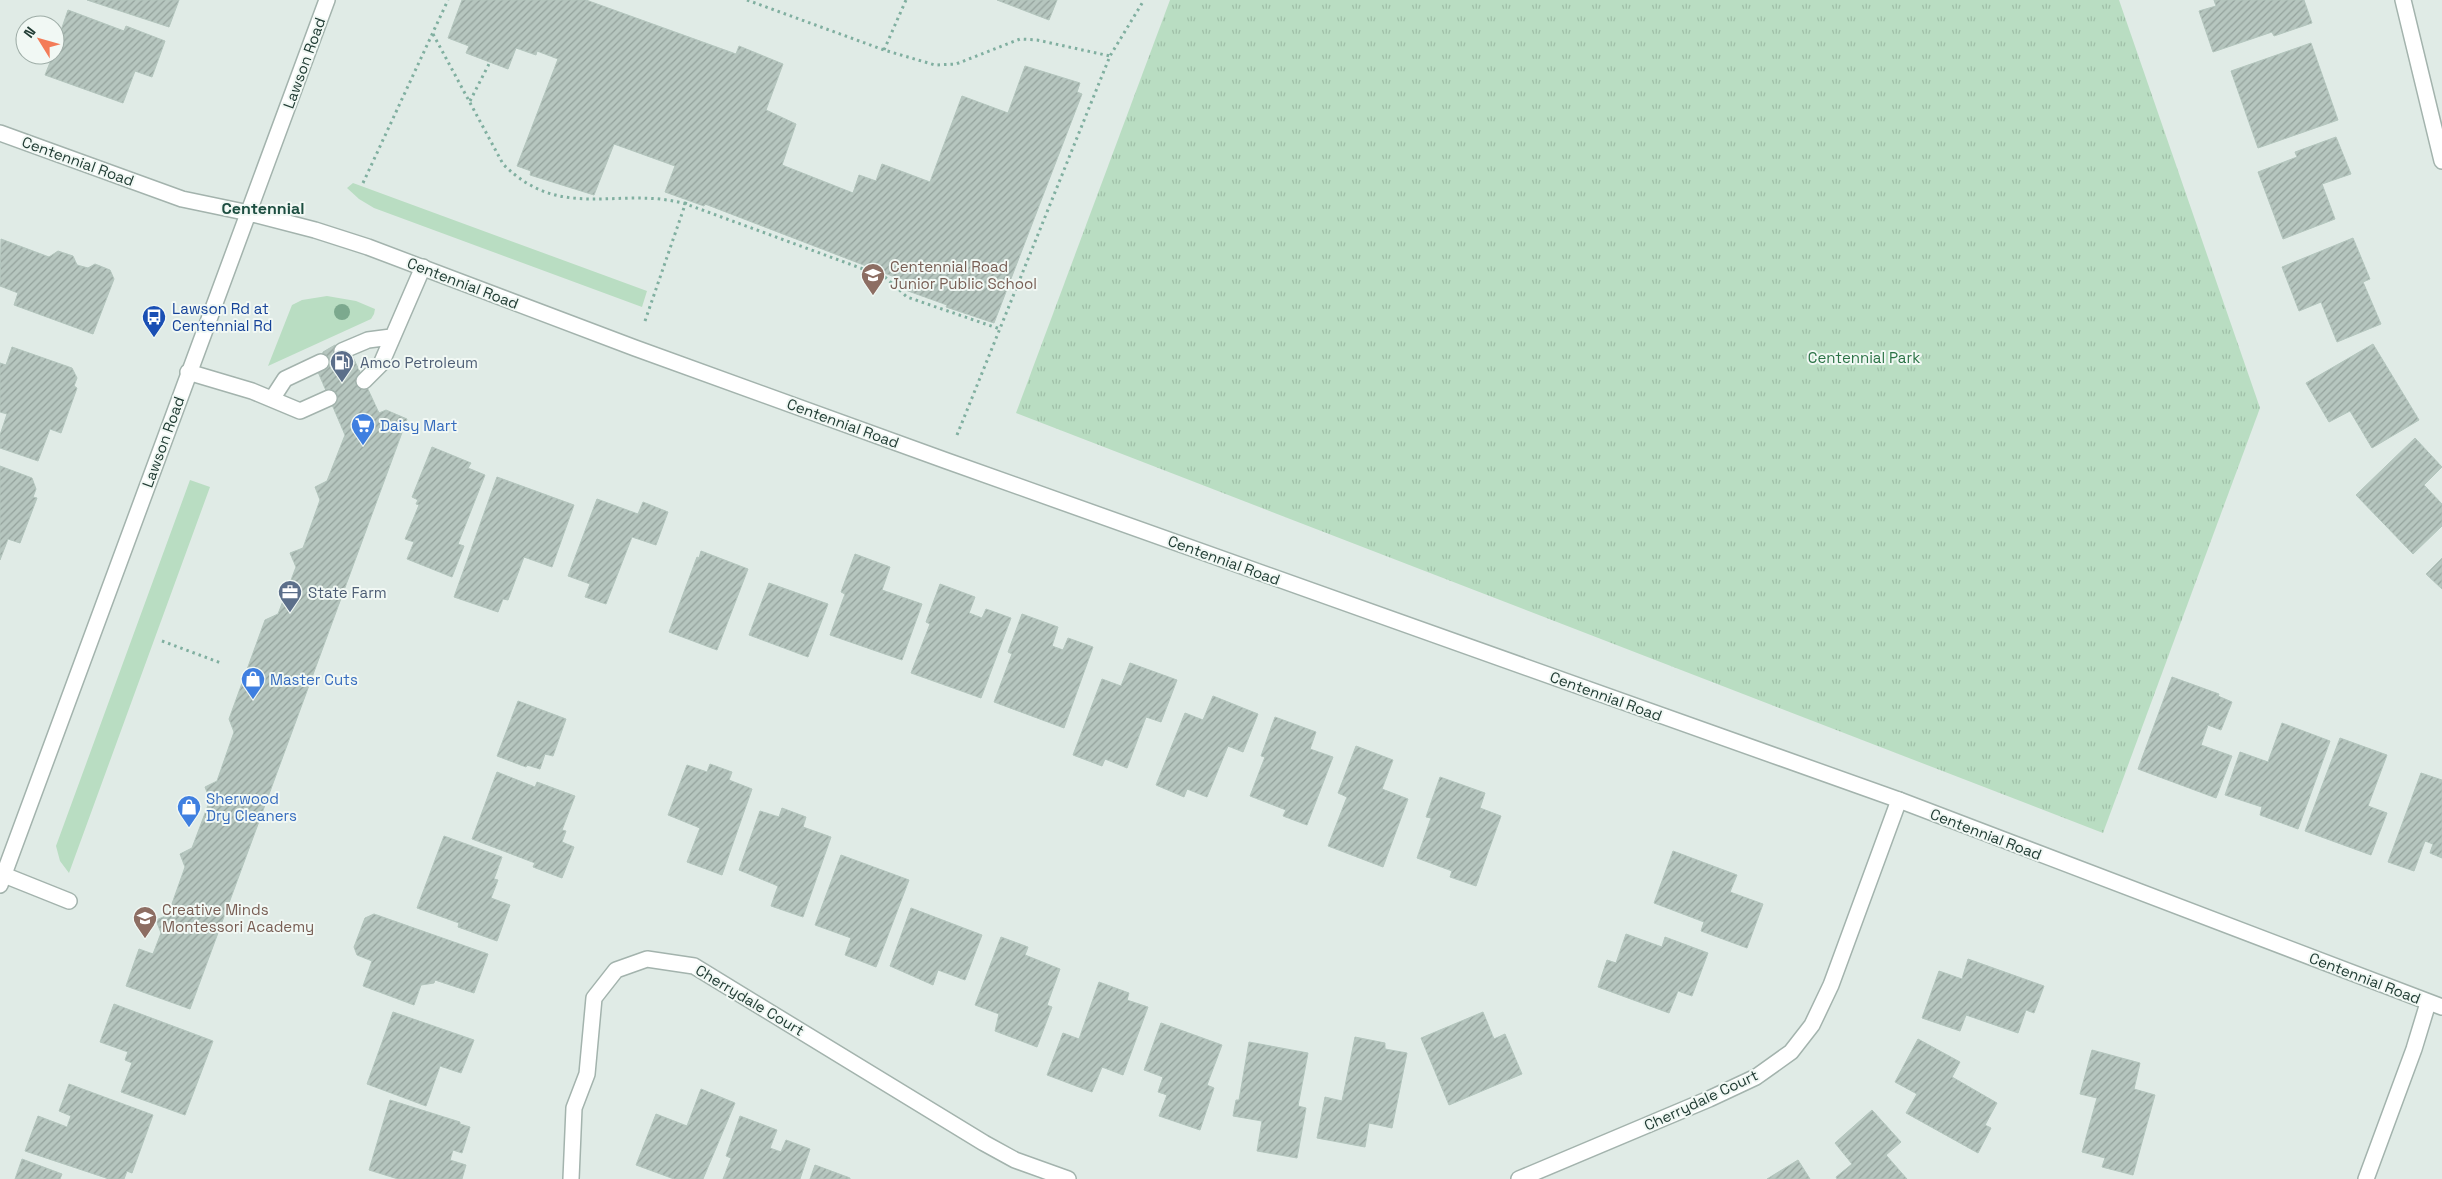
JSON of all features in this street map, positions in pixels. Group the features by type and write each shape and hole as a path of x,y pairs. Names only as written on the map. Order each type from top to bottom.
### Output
{"street":[{"name":"Lawson Road","path":"2,880 326,0"},
{"path":"2403,0 2442,162"},
{"name":"Centennial Road","path":"0,133 182,199 320,231 423,267 635,348 947,461 1899,800 2435,1005"},
{"path":"364,381 381,364 423,267"},
{"path":"342,351 368,340 392,337"},
{"path":"272,399 285,379 321,362"},
{"path":"188,372 272,399 300,411 329,398"},
{"name":"Cherrydale Court","path":"1518,1179 1756,1077 1791,1052 1812,1024 1831,985 1899,800"},
{"path":"2,880 69,901"},
{"name":"Cherrydale Court","path":"571,1179 574,1108 586,1074 594,998 616,970 647,958 694,966 984,1143 1015,1160 1068,1179"},
{"path":"2366,1179 2435,1005"}],"path":[{"path":"363,183 448,0"},
{"path":"747,0 884,50 935,66 956,64 1020,39 1038,40 1110,56"},
{"path":"884,50 906,0"},
{"path":"947,461 1110,56 1144,0"},
{"path":"433,34 503,164 515,176 538,189 571,200 670,199 687,201 885,277 907,297 1000,329"},
{"path":"470,102 490,62"},
{"path":"650,309 687,201"},
{"path":"162,641 221,663"}],"green space":[{"name":"Centennial Park","path":"1170,0 2119,0 2260,408 2103,833 1016,413"},
{"path":"353,183 647,291 642,307 374,208 359,199 347,188"},
{"path":"327,296 356,301 375,309 374,314 371,319 268,366 292,305 302,300"},
{"path":"190,480 210,487 69,873 60,861 56,846"}],"building":[{"path":"87,0 179,0 169,27"},
{"path":"462,0 586,0 736,54 739,46 783,64 766,110 796,124 782,165 853,193 859,175 876,181 882,164 930,182 962,96 1008,113 1025,66 1080,83 1077,92 1082,94 994,323 946,307 947,305 897,287 900,279 705,204 704,206 665,192 675,166 614,144 594,195 530,175 531,171 517,166 558,59 537,51 536,55 516,48 508,69 466,53 469,46 448,38"},
{"path":"997,0 1057,0 1049,20"},
{"path":"2214,0 2304,0 2312,23 2274,36 2272,32 2213,52 2199,11 2216,6"},
{"path":"68,10 124,31 126,26 165,41 152,77 135,71 123,103 45,75 49,65 65,65 65,19"},
{"path":"2311,43 2338,120 2258,148 2231,71"},
{"path":"2336,137 2351,174 2322,184 2335,219 2283,239 2258,172 2297,157 2295,152"},
{"path":"2353,238 2370,279 2363,282 2381,324 2337,342 2321,302 2299,311 2282,267"},
{"path":"1,239 49,257 58,251 73,256 77,265 88,268 95,264 110,270 114,279 93,334 14,305 18,293 0,286"},
{"path":"2373,344 2419,420 2372,448 2350,411 2329,422 2306,383"},
{"path":"335,345 336,348 352,355 379,413 386,410 407,419 190,1009 126,986 139,949 153,954 161,933 156,920 168,915 185,867 180,854 192,848 210,800 205,787 217,781 234,732 229,719 265,620 278,614 296,567 290,553 303,548 320,500 315,487 327,481 345,435 318,372 323,352"},
{"path":"12,347 72,368 77,378 74,386 77,388 61,433 50,429 38,461 0,448 0,435 7,414 0,412 0,363 6,365"},
{"path":"2415,438 2442,467 2424,485 2442,504 2442,526 2413,554 2356,495"},
{"path":"432,447 471,463 468,468 485,475 458,544 464,546 452,577 407,559 414,542 405,539 419,505 416,504 418,500 412,497"},
{"path":"0,466 32,478 36,489 33,497 37,498 20,543 8,539 0,560"},
{"path":"497,477 574,505 552,567 524,557 508,600 503,599 498,612 454,597"},
{"path":"597,499 638,514 643,502 668,512 656,545 632,537 606,604 585,597 590,584 568,576"},
{"path":"701,551 748,569 717,650 669,632 697,557 699,558"},
{"path":"855,554 890,567 882,590 922,604 902,660 830,635 845,594 841,592"},
{"path":"2442,558 2442,589 2426,574"},
{"path":"769,583 828,604 808,657 749,635"},
{"path":"940,584 975,597 969,613 982,618 986,609 1011,618 981,698 911,673 930,624 926,622"},
{"path":"1022,614 1058,627 1052,646 1063,650 1068,638 1093,647 1064,728 994,702 1012,654 1008,652"},
{"path":"1130,663 1177,680 1161,722 1146,717 1127,768 1105,759 1102,766 1073,755 1102,679 1121,686"},
{"path":"2172,677 2219,694 2218,696 2232,702 2221,730 2208,725 2201,745 2232,756 2216,798 2138,769"},
{"path":"1213,696 1258,714 1243,752 1228,746 1207,797 1187,789 1184,797 1156,785 1185,713 1203,720"},
{"path":"518,701 566,719 553,756 545,754 540,769 527,765 526,767 497,756"},
{"path":"1275,717 1316,732 1310,749 1333,757 1307,825 1283,816 1286,810 1250,796 1265,757 1261,756"},
{"path":"2282,723 2330,741 2298,829 2260,815 2262,807 2225,795 2240,752 2268,762"},
{"path":"2340,738 2387,755 2368,806 2387,813 2371,855 2305,831"},
{"path":"1356,746 1393,760 1382,789 1408,799 1383,867 1328,846 1347,797 1338,793"},
{"path":"710,764 732,772 729,780 752,789 722,875 687,862 700,828 668,815 687,765 707,772"},
{"path":"497,772 535,787 537,782 575,796 562,830 566,831 562,842 574,847 562,878 533,867 535,863 472,839"},
{"path":"2421,773 2442,780 2442,858 2430,853 2433,844 2425,841 2414,871 2388,862"},
{"path":"1440,777 1485,793 1480,808 1501,816 1476,886 1450,877 1452,871 1417,858 1431,818 1426,817"},
{"path":"782,808 806,817 803,827 831,837 803,917 771,906 778,886 739,870 760,811 779,817"},
{"path":"444,836 502,857 494,879 498,880 491,898 510,905 497,941 458,927 459,923 417,908"},
{"path":"1673,851 1737,875 1730,892 1763,904 1747,948 1701,931 1704,922 1654,903"},
{"path":"841,855 909,880 876,967 845,955 851,938 815,925"},
{"path":"911,908 982,935 965,980 938,970 933,985 890,966"},
{"path":"374,914 488,954 474,993 435,980 434,983 421,985 414,1005 363,986 372,961 357,955 354,947 365,918"},
{"path":"1626,934 1662,947 1665,937 1708,953 1692,996 1678,991 1669,1013 1598,987 1607,960 1616,963"},
{"path":"1001,937 1028,947 1025,955 1060,969 1047,1005 1052,1007 1037,1047 995,1031 999,1014 975,1005"},
{"path":"1968,959 2044,986 2034,1013 2026,1010 2018,1033 1966,1015 1960,1031 1922,1018 1939,971 1962,979"},
{"path":"1099,982 1129,993 1127,1000 1148,1007 1123,1075 1102,1067 1092,1092 1047,1075 1063,1033 1079,1039"},
{"path":"114,1004 213,1041 185,1115 121,1092 132,1063 125,1060 128,1052 100,1042"},
{"path":"393,1012 474,1040 461,1073 440,1066 426,1106 367,1084"},
{"path":"1483,1012 1494,1039 1505,1034 1522,1074 1449,1105 1421,1038"},
{"path":"1161,1023 1222,1045 1207,1085 1214,1088 1200,1130 1159,1116 1167,1095 1158,1092 1163,1077 1144,1070"},
{"path":"1355,1037 1385,1043 1385,1049 1407,1053 1392,1128 1369,1123 1365,1147 1317,1138 1325,1097 1342,1101"},
{"path":"1918,1039 1960,1062 1952,1077 1997,1103 1985,1125 1991,1128 1978,1153 1906,1113 1917,1094 1895,1082"},
{"path":"1249,1042 1308,1053 1298,1106 1306,1108 1297,1158 1257,1151 1262,1121 1233,1116 1236,1100 1239,1100"},
{"path":"2092,1050 2140,1063 2134,1089 2155,1095 2133,1175 2102,1167 2105,1158 2082,1152 2097,1098 2080,1094"},
{"path":"69,1084 153,1115 132,1173 127,1171 124,1179 109,1179 25,1151 38,1116 67,1127 71,1116 59,1111"},
{"path":"701,1089 735,1103 703,1179 674,1179 636,1165 656,1114 687,1126"},
{"path":"390,1100 460,1122 460,1124 470,1127 462,1153 453,1150 450,1160 466,1165 462,1179 398,1179 369,1170"},
{"path":"1872,1110 1901,1142 1886,1155 1907,1179 1837,1179 1836,1177 1852,1164 1835,1143"},
{"path":"740,1116 777,1130 770,1148 781,1152 786,1140 810,1149 800,1179 723,1179 731,1158 726,1156"},
{"path":"22,1159 62,1174 60,1179 15,1179"},
{"path":"1798,1160 1810,1179 1767,1179"},
{"path":"815,1165 850,1178 850,1179 810,1179"}],"place":[{"name":"Centennial Road Junior Public School","path":"873,296"},
{"name":"Lawson Rd at Centennial Rd","path":"154,338"},
{"name":"Amco Petroleum","path":"342,383"},
{"name":"Daisy Mart","path":"363,446"},
{"name":"State Farm","path":"290,613"},
{"name":"Master Cuts","path":"253,700"},
{"name":"Sherwood Dry Cleaners","path":"189,828"},
{"name":"Creative Minds Montessori Academy","path":"145,939"}],"district":[{"name":"Centennial","path":"263,208"}]}
